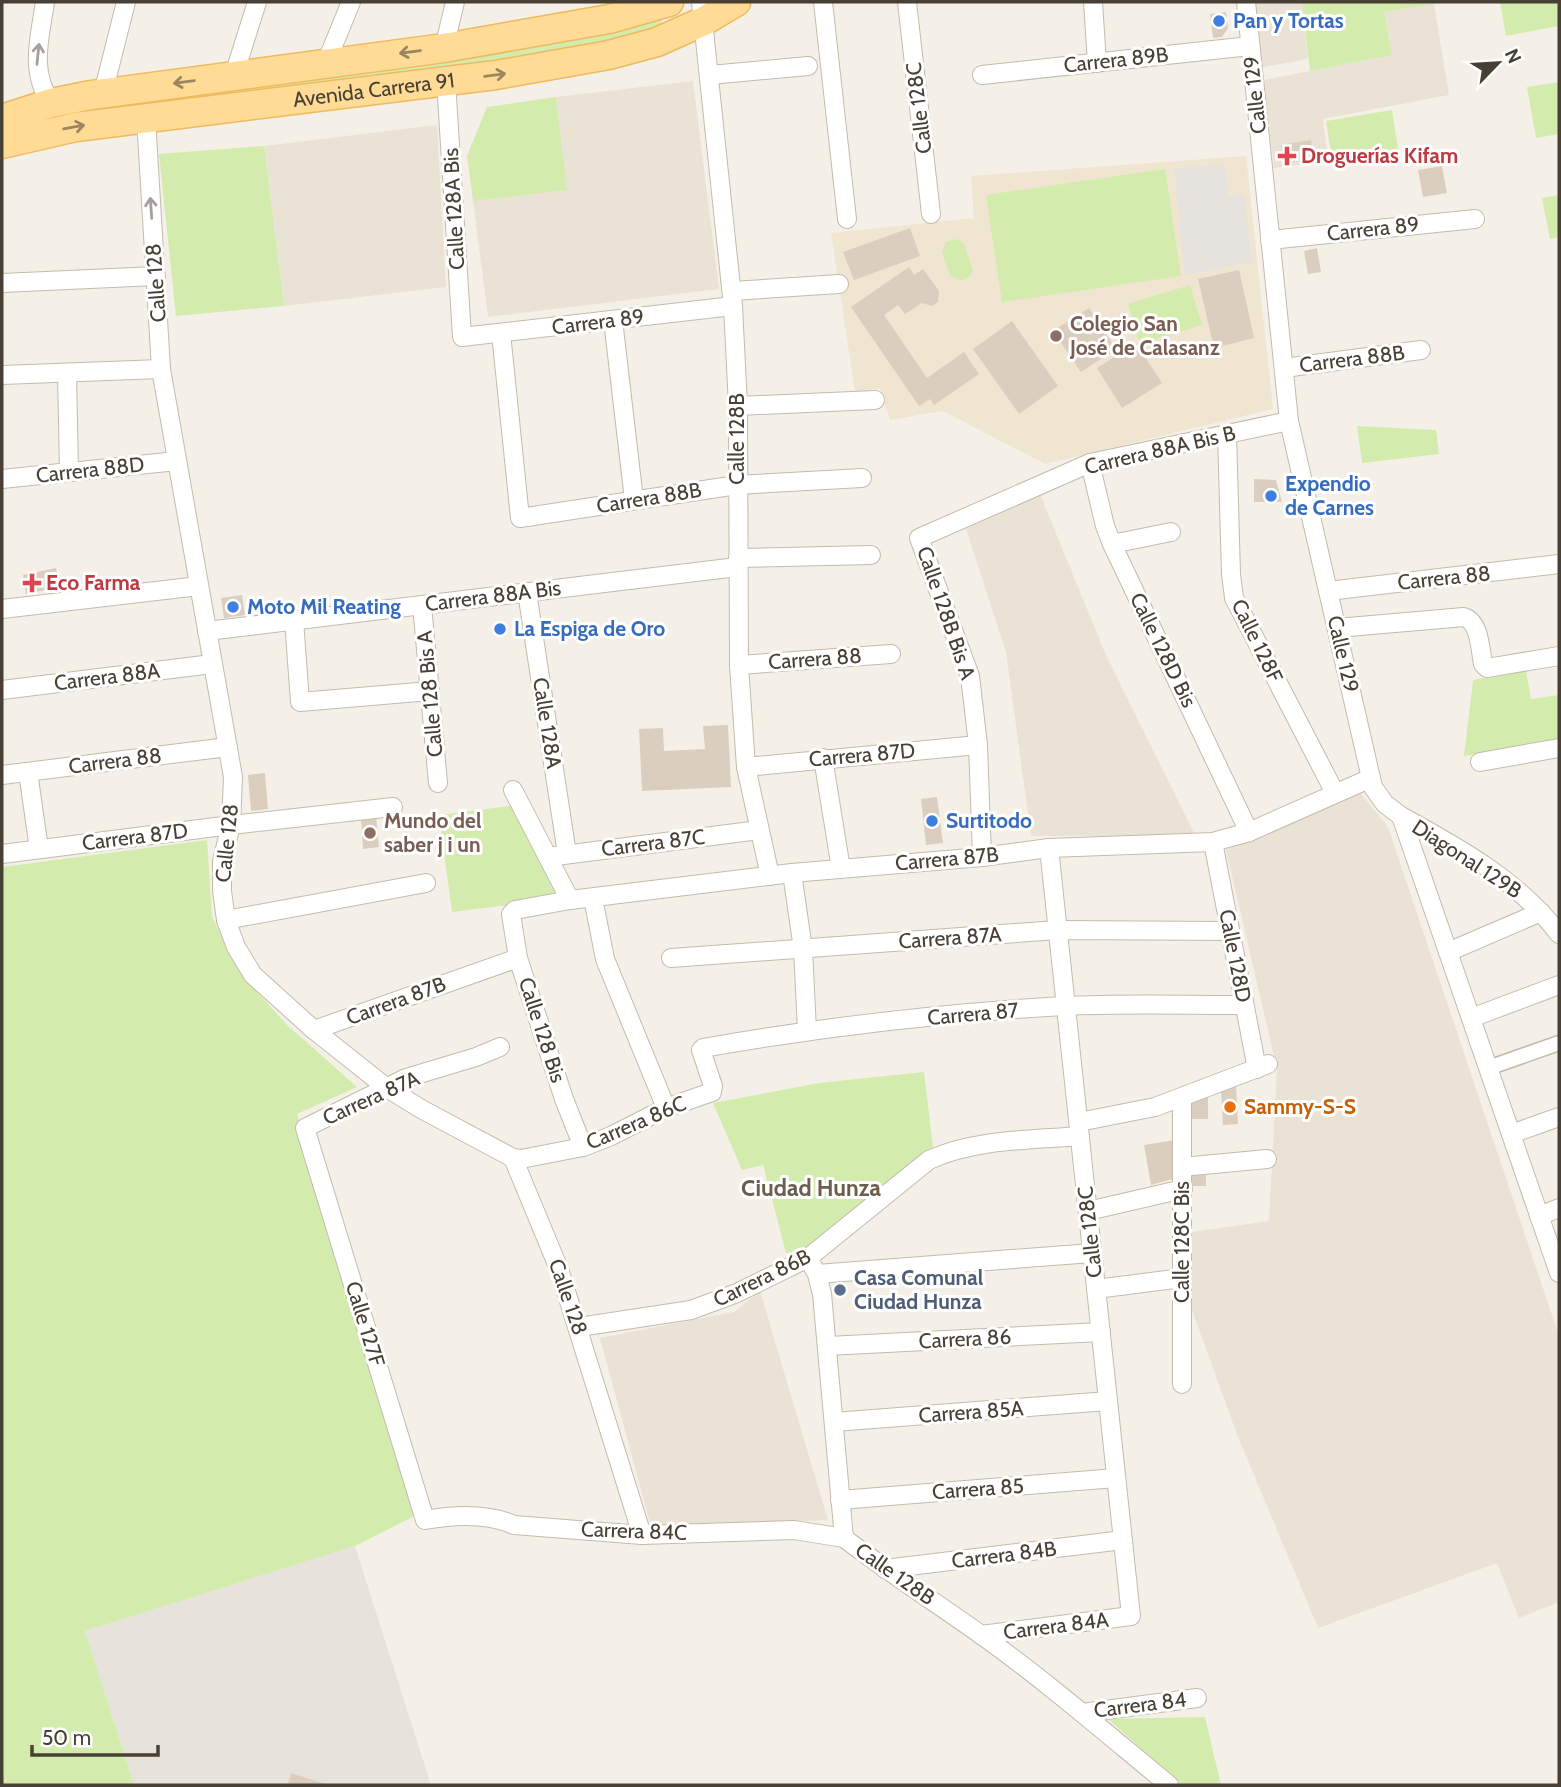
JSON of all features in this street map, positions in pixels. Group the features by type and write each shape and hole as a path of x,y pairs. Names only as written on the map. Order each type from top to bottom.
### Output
{"main road":[{"name":"Avenida Carrera 91","path":"2,119 51,103 103,93 444,48 609,10 669,2"},
{"name":"Avenida Carrera 91","path":"2,144 76,127 446,81 609,55 657,42 703,11 736,2"}],"street":[{"path":"45,2 37,67 41,87 51,103"},
{"path":"103,93 126,2"},
{"path":"234,75 257,2"},
{"path":"326,63 351,2"},
{"path":"444,48 455,2"},
{"path":"823,2 847,219"},
{"name":"Calle 128C","path":"907,2 931,214"},
{"path":"1093,2 1097,62"},
{"name":"Calle 129","path":"1246,2 1289,421 1371,778 1378,796 1401,816 1559,1273"},
{"name":"Calle 128B","path":"703,11 732,299 738,406 739,665 746,767 770,876"},
{"name":"Carrera 89B","path":"982,75 1250,46"},
{"path":"710,75 808,66"},
{"name":"Calle 128A Bis","path":"446,81 462,337"},
{"name":"Calle 128","path":"146,118 162,369 233,777 231,825 222,861 226,920 236,947 253,975 314,1030 387,1088 513,1158 559,1269 579,1327 642,1535"},
{"name":"Carrera 89","path":"1270,240 1475,219"},
{"path":"2,283 156,276"},
{"name":"Carrera 89","path":"462,337 613,320 839,284"},
{"path":"613,320 634,500"},
{"name":"Carrera 88B","path":"501,333 520,518 737,485 862,478"},
{"name":"Carrera 88B","path":"1283,368 1421,350"},
{"path":"2,375 162,369"},
{"path":"67,373 69,472"},
{"path":"738,406 875,400"},
{"name":"Carrera 88A Bis B","path":"919,538 1090,463 1289,421"},
{"name":"Calle 128F","path":"1227,434 1234,598 1335,793"},
{"name":"Carrera 88D","path":"2,479 177,461"},
{"name":"Calle 128D Bis","path":"1090,463 1112,544 1250,832"},
{"path":"1112,544 1171,532"},
{"name":"Calle 128B Bis A","path":"919,538 970,676 978,745 982,857"},
{"name":"Carrera 88A Bis","path":"207,631 527,592 737,562 871,555"},
{"name":"Carrera 88","path":"1328,591 1559,564"},
{"path":"2,608 199,586"},
{"name":"Calle 128A","path":"527,592 567,854"},
{"name":"Calle 128 Bis A","path":"422,605 438,783"},
{"path":"1337,628 1464,617 1470,619 1475,626 1483,664 1487,668 1559,656"},
{"path":"294,620 300,702 430,691"},
{"name":"Carrera 88","path":"739,665 891,653"},
{"name":"Carrera 88A","path":"2,690 212,664"},
{"name":"Carrera 87D","path":"746,767 978,745"},
{"name":"Carrera 88","path":"2,775 228,747"},
{"path":"1480,762 1559,748"},
{"path":"823,758 841,869"},
{"path":"28,772 39,849"},
{"name":"Carrera 87B","path":"512,912 570,900 792,873 982,857 1049,848 1213,842 1250,832 1371,778"},
{"path":"513,790 570,900"},
{"name":"Carrera 87D","path":"2,854 393,807"},
{"name":"Diagonal 129B","path":"1401,816 1511,883 1559,933"},
{"name":"Carrera 87C","path":"548,858 759,830"},
{"name":"Calle 128D","path":"1213,842 1244,1005 1262,1067"},
{"name":"Calle 128C","path":"1049,848 1131,1616"},
{"path":"792,873 803,949 807,1030"},
{"path":"226,920 426,883"},
{"path":"593,898 605,959 666,1108"},
{"name":"Calle 128 Bis","path":"512,912 518,958 564,1099 583,1147"},
{"path":"1448,952 1541,912"},
{"name":"Carrera 87A","path":"671,958 1058,930 1230,932"},
{"name":"Carrera 87B","path":"314,1030 518,958"},
{"path":"1471,1018 1559,986"},
{"name":"Carrera 87","path":"713,1086 701,1050 704,1048 807,1030 1066,1006 1244,1005"},
{"path":"1488,1068 1559,1042"},
{"name":"Carrera 87A","path":"306,1127 406,1078 500,1047"},
{"name":"Carrera 86B","path":"579,1327 691,1310 813,1266 929,1160 941,1154 1079,1129 1182,1099 1262,1067"},
{"name":"Carrera 86C","path":"513,1158 521,1159 583,1147 666,1108 712,1092 713,1086"},
{"name":"Calle 128C Bis","path":"1182,1099 1182,1384"},
{"path":"1511,1133 1559,1116"},
{"name":"Calle 127F","path":"306,1127 425,1520"},
{"path":"1182,1167 1267,1159"},
{"path":"1088,1211 1183,1189"},
{"path":"1539,1216 1559,1208"},
{"path":"813,1266 1092,1253"},
{"name":"Calle 128B","path":"813,1266 828,1346 844,1538 981,1635 1083,1713 1168,1785"},
{"path":"1096,1289 1182,1278"},
{"name":"Carrera 86","path":"828,1346 1101,1332"},
{"name":"Carrera 85A","path":"834,1422 1108,1401"},
{"name":"Carrera 85","path":"839,1500 1116,1478"},
{"name":"Carrera 84C","path":"425,1520 449,1516 500,1519 514,1525 642,1535 794,1530 844,1538"},
{"name":"Carrera 84B","path":"885,1569 1123,1540"},
{"name":"Carrera 84A","path":"981,1635 1131,1616"},
{"name":"Carrera 84","path":"1083,1713 1198,1698"}],"shaded area":[{"path":"1251,2 1302,2 1308,59 1259,68"},
{"path":"1434,4 1449,95 1323,119 1328,161 1274,168 1263,80 1392,55 1384,12"},
{"path":"693,81 719,289 488,317 473,201 567,190 556,97"},
{"path":"437,125 446,287 284,306 264,146"},
{"name":"Colegio San José de Calasanz","path":"1246,156 1273,409 1045,464 943,411 890,420 880,388 855,392 831,233 974,218 971,176"},
{"path":"1224,164 1229,197 1244,194 1252,262 1185,275 1174,169"},
{"path":"1040,494 1105,653 1195,835 1031,836 1006,652 966,529"},
{"path":"1358,790 1388,827 1559,1336 1559,1602 1519,1618 1497,1563 1318,1628 1236,1432 1192,1310 1192,1232 1269,1221 1277,1069 1226,850"},
{"path":"760,1291 828,1520 651,1527 600,1338 734,1312"},
{"path":"355,1546 431,1785 134,1785 85,1631"}],"green space":[{"path":"1302,2 1434,4 1384,12 1392,55 1310,71"},
{"path":"1500,2 1559,2 1559,26 1506,36"},
{"path":"660,17 664,26 611,41 448,69 28,127 61,109"},
{"path":"1559,82 1559,134 1536,138 1527,87"},
{"path":"556,97 567,190 473,201 467,156 487,107"},
{"path":"1392,110 1399,155 1333,165 1326,121"},
{"path":"264,146 284,306 176,316 159,154"},
{"path":"1165,169 1181,276 1002,302 986,195"},
{"path":"1559,195 1559,237 1550,239 1542,198"},
{"path":"958,239 964,244 973,271 968,278 960,281 950,275 942,252 946,242"},
{"path":"1190,285 1202,325 1140,344 1128,304"},
{"path":"1357,426 1436,430 1439,454 1362,463"},
{"path":"1526,670 1531,699 1559,695 1559,738 1464,756 1473,680"},
{"path":"517,805 563,898 452,912 439,815"},
{"path":"207,840 212,917 239,971 286,1024 357,1087 297,1114 426,1510 355,1546 85,1631 134,1785 2,1785 2,867"},
{"path":"924,1072 933,1148 804,1250 786,1253 763,1165 742,1170 713,1103 819,1083"},
{"path":"1205,1717 1221,1785 1182,1785 1108,1719"}],"building":[{"name":"Pan y Tortas","path":"1226,12 1228,28 1222,37 1213,38 1210,14"},
{"path":"1311,140 1314,159 1283,163 1281,145"},
{"path":"1442,166 1447,193 1423,197 1418,170"},
{"path":"910,228 920,256 854,280 843,252"},
{"path":"1317,248 1321,272 1308,274 1304,251"},
{"path":"909,267 914,275 923,269 939,291 938,302 932,306 922,303 905,314 898,305 884,315 927,378 964,352 979,374 934,405 930,399 919,406 851,307"},
{"path":"1239,270 1254,338 1214,348 1198,279"},
{"path":"1089,308 1116,349 1081,372 1053,331"},
{"path":"1012,321 1058,386 1019,414 973,349"},
{"path":"1136,343 1162,383 1122,408 1097,368"},
{"path":"1254,479 1276,480 1282,502 1254,502"},
{"path":"56,568 60,587 26,594 23,575"},
{"name":"Moto Mil Reating","path":"242,595 245,615 224,618 221,598"},
{"path":"728,725 731,787 642,791 639,729 663,728 664,751 705,749 703,726"},
{"path":"265,773 268,809 251,811 248,775"},
{"name":"Surtitodo","path":"937,797 943,843 926,845 921,799"},
{"name":"Mundo del saber j i un","path":"376,816 379,847 363,849 361,818"},
{"name":"Sammy-S-S","path":"1236,1084 1238,1124 1223,1125 1221,1090"},
{"path":"1208,1094 1208,1119 1190,1119 1190,1100"},
{"path":"1175,1140 1173,1179 1151,1185 1144,1145"},
{"path":"1206,1172 1206,1186 1189,1186 1189,1173"},
{"path":"291,1773 329,1785 288,1785"}],"place":[{"name":"Pan y Tortas","path":"1219,21"},
{"name":"Droguerías Kifam","path":"1287,156"},
{"name":"Colegio San José de Calasanz","path":"1056,336"},
{"name":"Expendio de Carnes","path":"1271,496"},
{"name":"Eco Farma","path":"32,583"},
{"name":"Moto Mil Reating","path":"233,607"},
{"name":"La Espiga de Oro","path":"500,629"},
{"name":"Surtitodo","path":"932,821"},
{"name":"Mundo del saber j i un","path":"370,833"},
{"name":"Sammy-S-S","path":"1230,1107"},
{"name":"Casa Comunal Ciudad Hunza","path":"840,1290"}],"district":[{"name":"Ciudad Hunza","path":"811,1188"}]}
